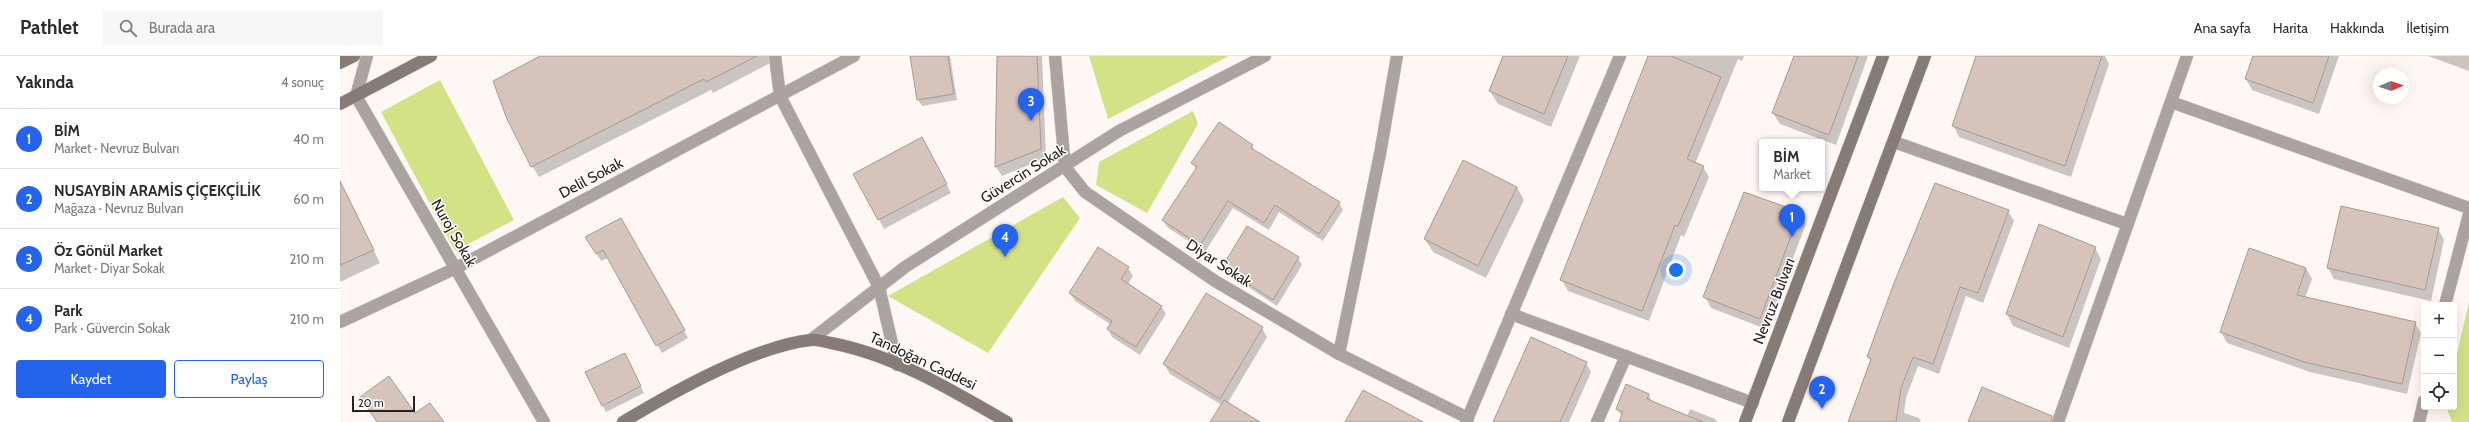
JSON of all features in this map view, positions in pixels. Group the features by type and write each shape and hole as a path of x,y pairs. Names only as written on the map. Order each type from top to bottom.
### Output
{"main road":[{"path":"340,63 354,56"},
{"path":"340,104 431,56"},
{"name":"Nevruz Bulvarı","path":"1745,422 1883,56"},
{"path":"1788,422 1925,56"},
{"name":"Tandoğan Caddesi","path":"623,422 659,400 759,352 812,340 861,349 947,387 1007,422"}],"street":[{"path":"356,96 367,56"},
{"path":"775,56 780,96 879,287 897,365"},
{"name":"Delil Sokak","path":"340,322 456,268 854,56"},
{"path":"1055,56 1065,167"},
{"name":"Güvercin Sokak","path":"812,340 905,267 1065,167 1119,131 1264,56"},
{"path":"1339,354 1380,154 1396,56"},
{"path":"1467,420 1620,56"},
{"path":"2058,422 2187,56"},
{"name":"Nuroj Sokak","path":"356,96 544,422"},
{"path":"2171,102 2469,208"},
{"path":"1894,142 2127,224"},
{"name":"Diyar Sokak","path":"1065,167 1085,192 1215,281 1339,354 1467,420"},
{"path":"2446,302 2469,214"},
{"path":"1511,314 1753,403"},
{"path":"1597,422 1626,356"},
{"path":"2419,422 2422,410"}],"green space":[{"path":"1089,56 1229,56 1108,119"},
{"path":"440,80 514,220 455,251 381,112"},
{"path":"1193,111 1198,124 1147,213 1096,185 1099,162"},
{"path":"1063,197 1080,218 988,353 888,296"},
{"path":"2469,302 2469,422 2452,422 2447,410 2457,410 2457,354"}],"building":[{"path":"540,56 757,56 706,82 704,79 531,167 507,119 493,81"},
{"path":"910,56 948,56 954,94 917,100"},
{"path":"997,56 1037,56 1041,149 995,167"},
{"path":"1503,56 1568,56 1544,114 1489,91"},
{"path":"1648,56 1671,56 1721,77 1687,159 1704,166 1678,226 1675,225 1642,311 1560,280"},
{"path":"1794,56 1858,56 1829,135 1772,113"},
{"path":"1976,56 2102,56 2065,166 1952,126"},
{"path":"2253,56 2329,56 2313,103 2245,79"},
{"path":"1219,122 1253,145 1251,148 1340,202 1319,234 1275,205 1264,223 1228,201 1200,245 1162,220 1197,167 1191,163"},
{"path":"922,137 947,184 878,220 853,174"},
{"path":"1463,160 1517,187 1478,266 1424,239"},
{"path":"340,181 374,250 340,265"},
{"path":"1935,183 2009,210 1978,293 1960,287 1933,364 1913,357 1901,388 1896,422 1848,422 1871,359 1867,357 1894,283"},
{"path":"1744,192 1800,212 1760,319 1703,297"},
{"path":"2341,206 2439,228 2425,290 2327,268"},
{"path":"621,218 685,330 656,346 603,250 596,254 585,237"},
{"path":"2039,224 2096,247 2063,337 2006,314"},
{"path":"1247,226 1299,257 1273,300 1222,267"},
{"path":"1098,247 1129,267 1121,279 1162,306 1136,347 1107,329 1112,321 1069,293"},
{"path":"2249,248 2306,268 2297,295 2416,322 2402,384 2304,362 2220,332"},
{"path":"1206,293 1263,327 1220,399 1163,364"},
{"path":"1531,337 1587,362 1560,422 1493,422"},
{"path":"625,353 641,386 602,406 585,372"},
{"path":"389,376 415,413 430,403 444,422 377,422 360,397"},
{"path":"1626,384 1649,394 1647,399 1703,422 1619,422 1623,412 1616,409"},
{"path":"1982,387 2052,416 2051,422 1968,422"},
{"path":"1363,390 1423,422 1345,422"},
{"path":"1224,400 1260,422 1210,422"}],"place":[{"name":"Öz Gönül Market","path":"1031,121"},
{"name":"BİM","path":"1792,237"},
{"name":"Park","path":"1005,257"},
{"name":"NUSAYBİN ARAMİS ÇİÇEKÇİLİK","path":"1822,409"}]}
